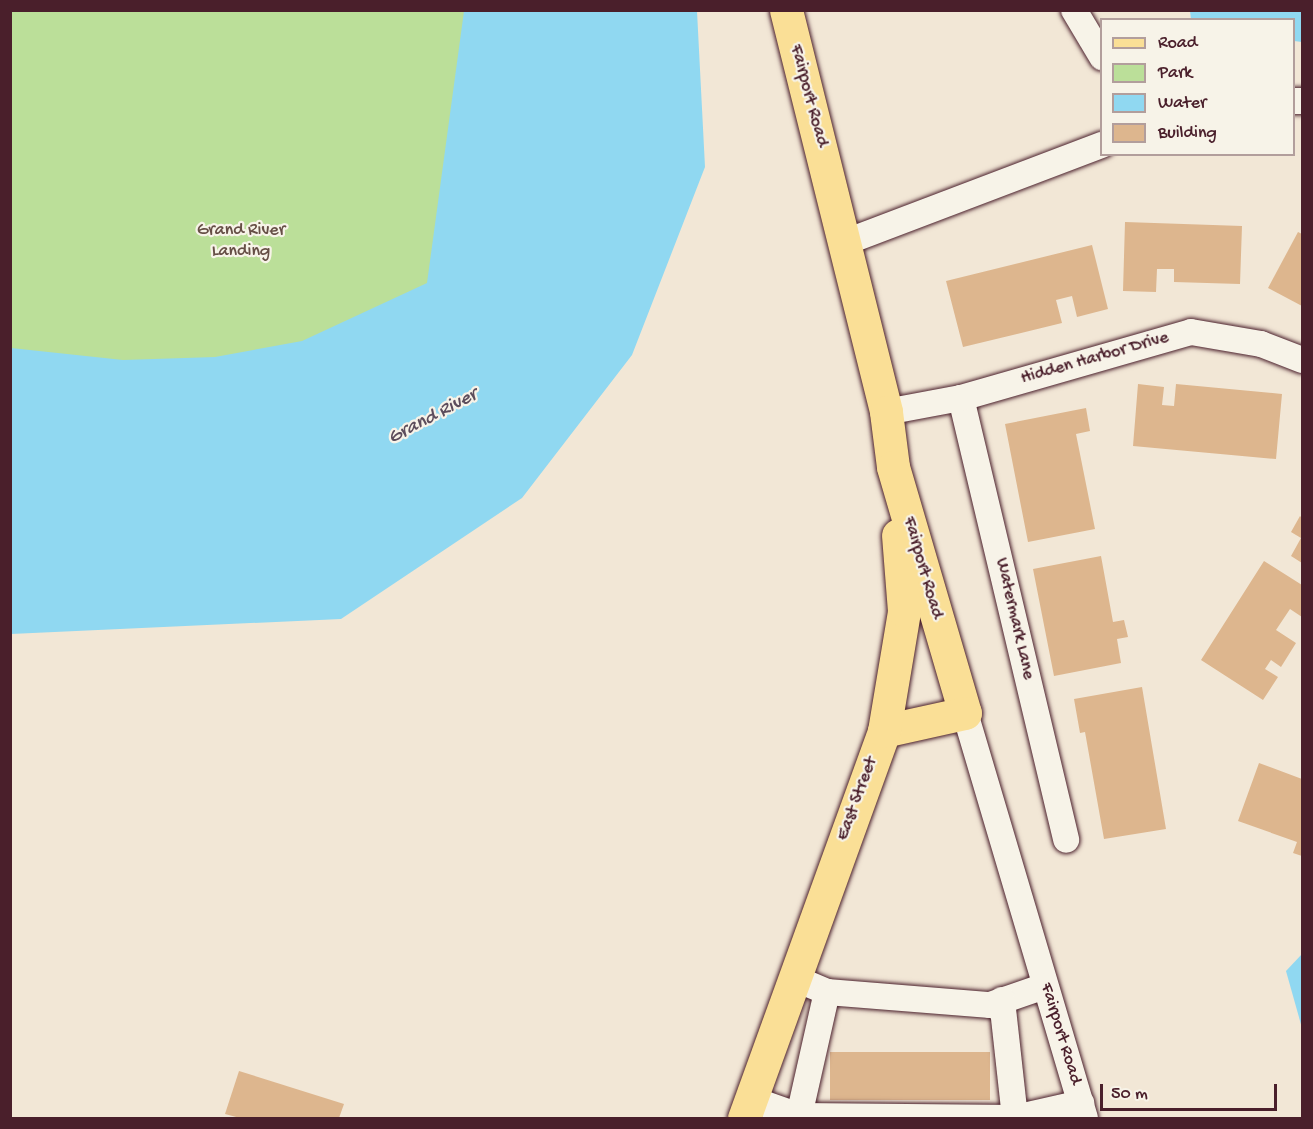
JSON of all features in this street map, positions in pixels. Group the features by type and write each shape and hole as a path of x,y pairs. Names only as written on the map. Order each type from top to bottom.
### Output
{"main road":[{"name":"Fairport Road","path":"786,10 846,242 886,412 892,467 965,713"},
{"name":"East Street","path":"747,1108 884,731 904,611 892,467"},
{"path":"884,731 965,713"}],"street":[{"path":"1074,10 1100,55"},
{"path":"846,242 1100,145"},
{"name":"Hidden Harbor Drive","path":"886,412 961,398 1191,332 1261,344 1302,360"},
{"name":"Watermark Lane","path":"961,398 1066,840"},
{"name":"Fairport Road","path":"965,713 1083,1111"},
{"path":"794,978 827,992 990,1005 1046,986"},
{"path":"799,1116 827,992"},
{"path":"1002,1000 1015,1118"},
{"path":"747,1108 799,1116 1015,1118 1083,1111"}],"green space":[{"name":"Grand River Landing","path":"11,11 539,11 468,384 11,523"}],"water":[{"name":"Grand River","path":"464,11 697,11 705,167 632,355 522,498 341,619 11,634 11,348 123,360 215,357 302,341 427,283"},
{"path":"1190,11 1302,11 1302,42 1295,41 1295,18 1191,18"},
{"path":"1302,954 1302,1028 1286,971"}],"building":[{"path":"1125,222 1242,226 1240,284 1174,282 1174,269 1157,269 1156,292 1123,291"},
{"path":"1298,232 1302,234 1302,306 1268,288"},
{"path":"1092,245 1108,309 1077,317 1072,296 1056,300 1062,323 963,347 946,281"},
{"path":"1138,384 1164,387 1162,405 1174,406 1176,384 1282,394 1276,459 1133,446"},
{"path":"1086,408 1090,431 1076,434 1095,529 1028,542 1005,424"},
{"path":"1300,516 1302,518 1302,563 1291,556 1301,538 1291,532"},
{"path":"1101,556 1113,622 1124,620 1128,637 1117,639 1121,663 1054,676 1033,569"},
{"path":"1264,561 1302,585 1302,617 1290,609 1276,630 1296,643 1281,667 1271,660 1265,669 1278,677 1263,700 1201,660"},
{"path":"1142,687 1166,829 1104,839 1085,732 1080,733 1074,699"},
{"path":"1259,763 1302,779 1302,856 1293,853 1297,842 1238,821"},
{"path":"830,1052 990,1052 990,1100 830,1100"},
{"path":"239,1071 344,1104 339,1118 240,1118 225,1114"}]}
